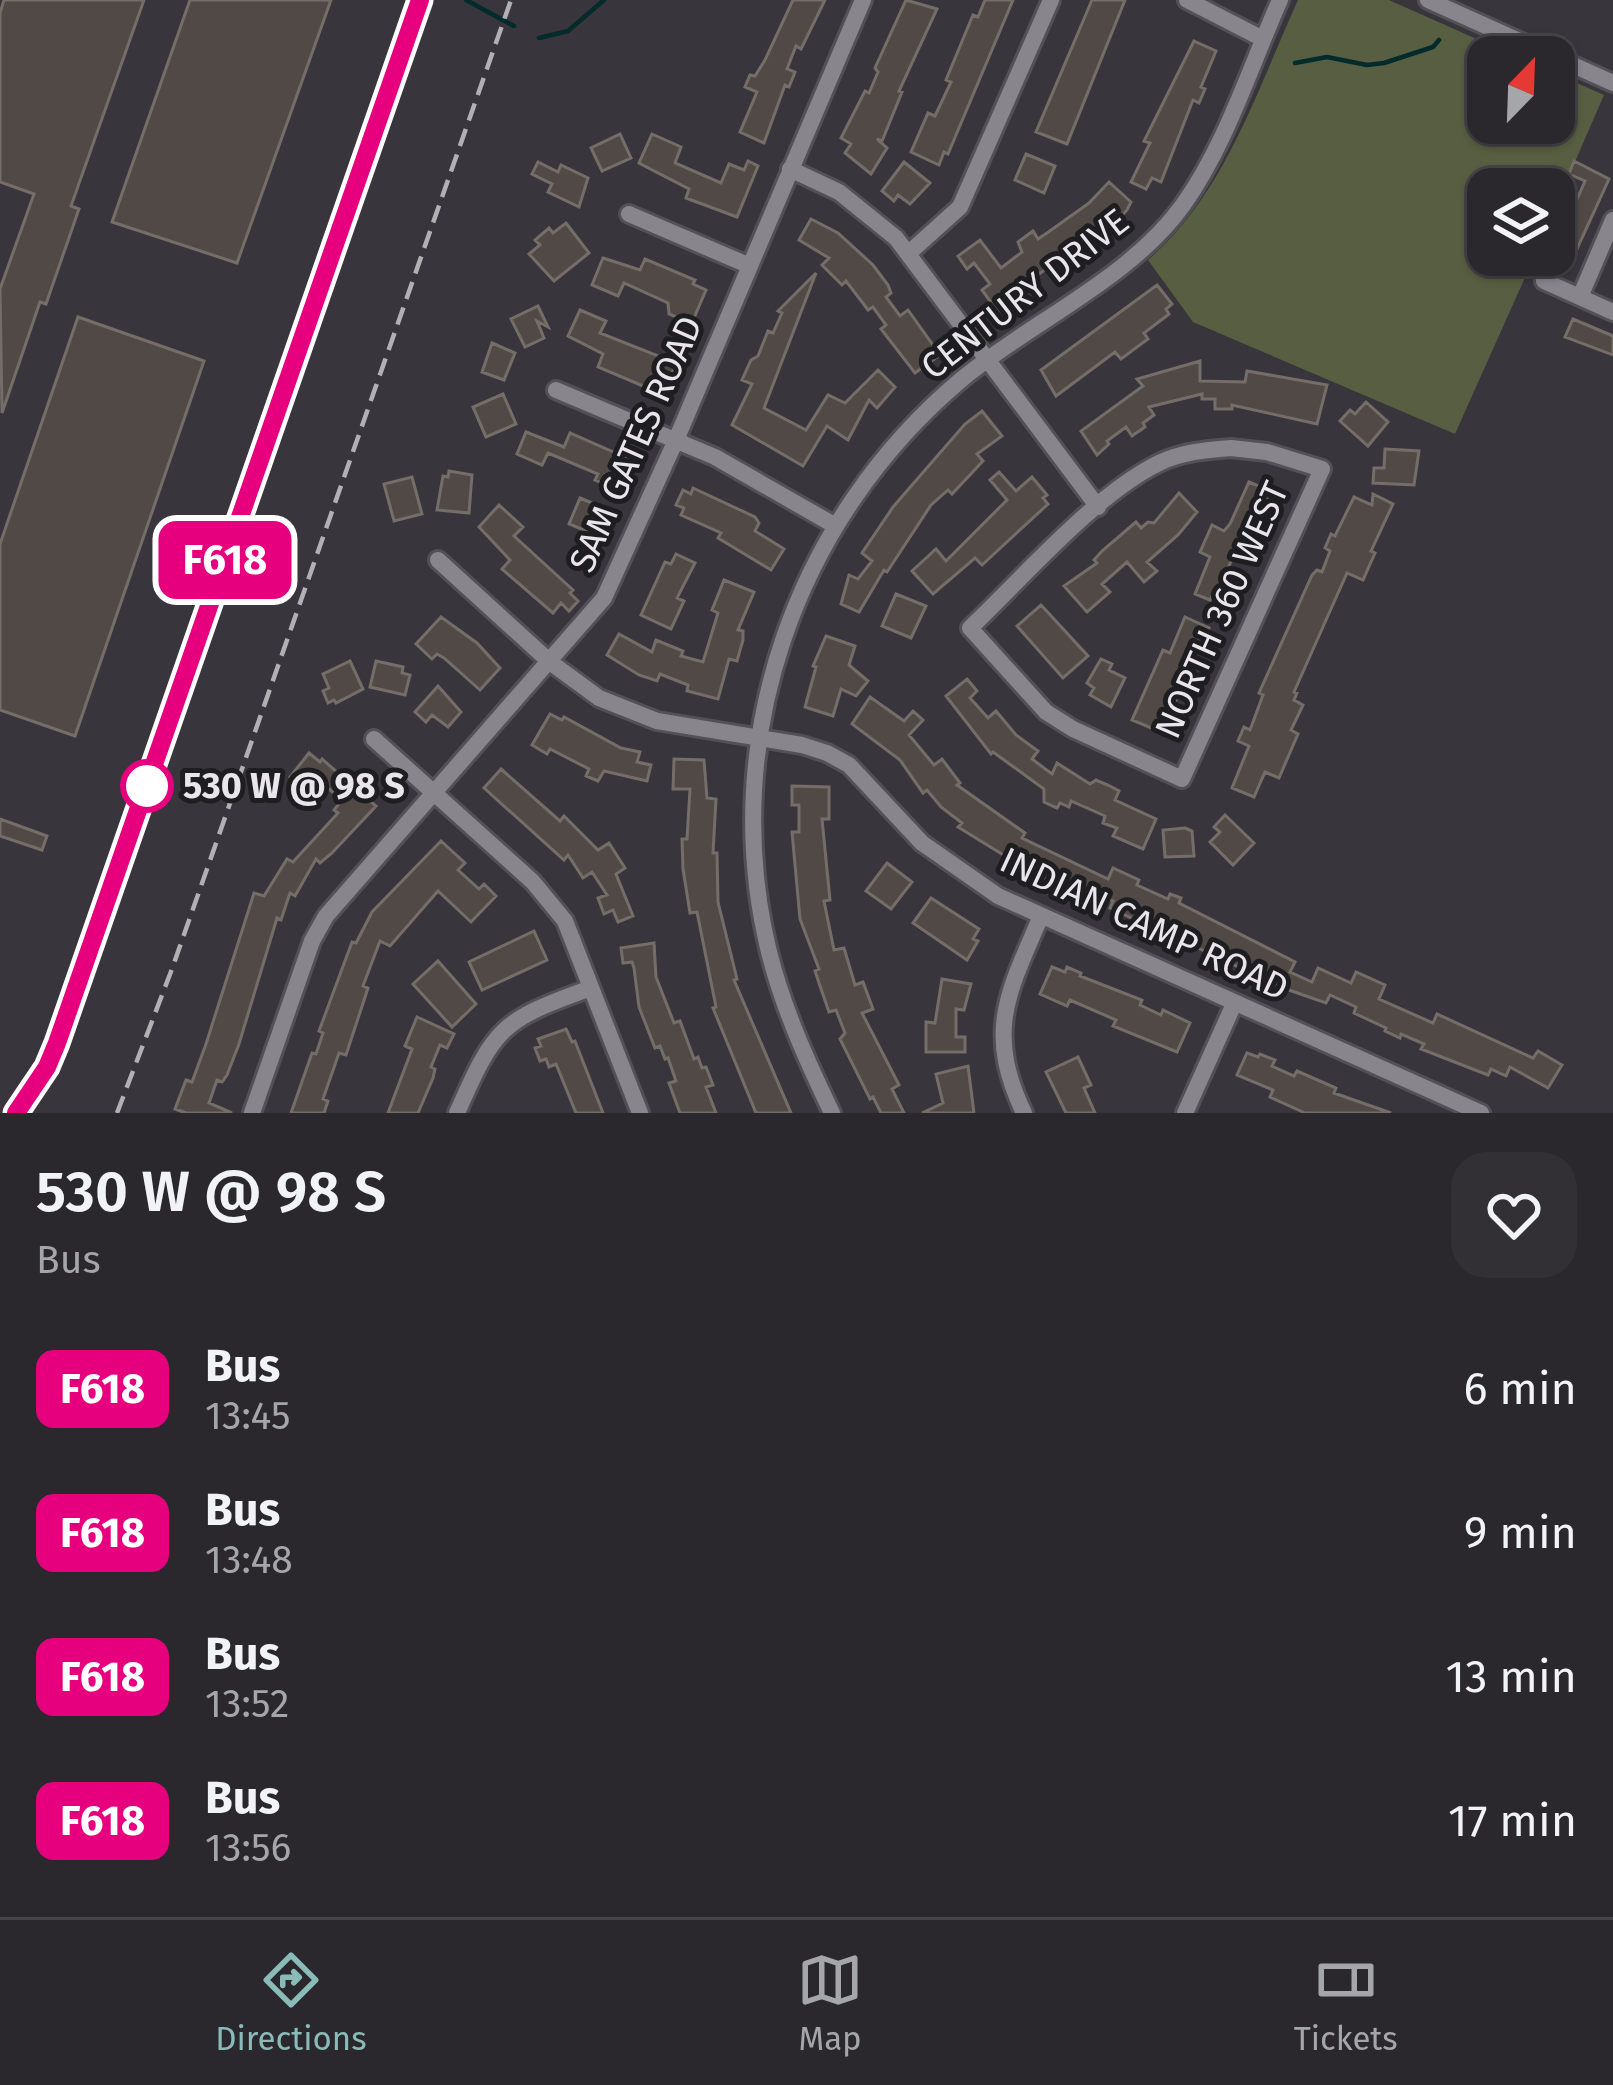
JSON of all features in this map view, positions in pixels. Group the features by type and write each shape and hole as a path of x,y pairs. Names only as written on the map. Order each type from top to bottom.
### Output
{"street":[{"path":"16,1113 47,1067 61,1031 420,0"},
{"name":"SAM GATES ROAD","path":"252,1113 312,941 326,916 604,598 863,0"},
{"path":"909,254 960,207 1051,0"},
{"path":"1187,0 1263,39"},
{"name":"CENTURY DRIVE","path":"832,1113 785,1007 765,935 753,839 759,738 772,670 792,610 834,525 911,428 986,361 1146,248 1182,206 1207,165 1280,0"},
{"path":"1428,0 1613,82"},
{"path":"790,169 870,214 909,254 1098,506"},
{"path":"629,214 749,266"},
{"path":"1580,297 1613,220"},
{"path":"1544,281 1613,312"},
{"path":"556,390 749,474 834,525"},
{"name":"NORTH 360 WEST","path":"1198,450 1267,452 1322,469 1182,779 1046,712 970,628 1098,506 1160,462 1198,450"},
{"name":"INDIAN CAMP ROAD","path":"438,560 550,662 599,698 630,712 802,745 849,765 922,843 957,871 1041,916 1481,1113"},
{"path":"374,739 551,901 565,921 640,1113"},
{"path":"1024,1113 1007,1071 1002,1019 1041,916"},
{"path":"457,1113 502,1028 532,1009 591,988"},
{"path":"1185,1113 1234,1004"}],"green space":[{"path":"1298,0 1389,0 1470,36 1467,144 1575,144 1575,82 1604,95 1572,168 1467,168 1467,276 1526,276 1455,434 1193,322 1148,260 1198,204 1253,104"}],"building":[{"path":"4,0 144,0 71,206 79,209 46,304 40,302 2,413 0,289 34,194 0,182 0,13"},
{"path":"190,0 331,0 237,263 112,222"},
{"path":"793,0 825,0 801,49 796,46 787,69 795,72 789,87 785,85 764,143 740,132 757,92 745,87 765,60"},
{"path":"906,0 937,9 882,141 877,139 887,148 871,174 845,153 851,144 841,138 865,91 869,93 878,72 875,68"},
{"path":"985,0 1013,0 948,154 944,152 939,165 911,152 928,113 935,116 973,15 978,17"},
{"path":"1092,0 1125,0 1067,144 1036,132"},
{"path":"1194,41 1216,51 1201,87 1205,89 1199,103 1193,100 1161,182 1152,178 1146,189 1131,182 1150,143 1144,141"},
{"path":"620,134 631,158 602,171 591,148"},
{"path":"652,134 681,147 675,163 721,183 729,164 744,170 748,161 758,166 737,217 686,198 689,189 639,163"},
{"path":"1026,154 1055,166 1044,193 1015,180"},
{"path":"1574,161 1609,179 1575,253 1575,204 1585,181 1575,177"},
{"path":"538,162 558,172 561,165 588,178 579,207 548,192 552,184 532,174"},
{"path":"904,162 930,183 910,204 898,195 894,201 882,191"},
{"path":"1109,182 1131,202 1127,210 1112,226 1109,223 1024,285 1028,290 1024,295 1001,311 995,308 982,290 990,284 974,263 967,269 958,256 980,240 1001,268 1022,252 1018,242 1033,231 1038,239 1089,203"},
{"path":"811,219 838,233 873,265 888,285 891,293 886,297 900,316 908,310 940,355 915,373 881,329 886,325 873,307 868,310 846,281 842,285 822,265 829,258 799,240"},
{"path":"566,223 589,253 554,281 529,254 540,245 535,240 549,228 553,233"},
{"path":"603,258 640,270 645,259 695,280 693,284 706,290 694,318 688,315 686,321 669,314 668,303 624,283 618,296 592,285"},
{"path":"816,273 764,408 806,430 828,395 845,403 878,370 895,387 877,408 869,400 848,440 827,426 803,466 732,425 752,384 742,380 768,331 773,333 782,313 778,311"},
{"path":"1157,285 1172,304 1166,309 1169,314 1144,333 1148,339 1121,359 1115,352 1056,396 1041,370"},
{"path":"538,306 548,327 537,321 544,338 525,347 511,319"},
{"path":"580,310 606,321 600,333 676,363 665,391 598,367 603,354 568,336"},
{"path":"78,317 204,361 75,736 0,710 0,544"},
{"path":"1573,319 1613,336 1613,355 1565,337"},
{"path":"492,343 515,353 504,380 482,372"},
{"path":"1200,361 1200,381 1245,382 1247,371 1327,385 1317,424 1232,405 1232,409 1215,409 1215,399 1202,399 1202,394 1149,407 1154,415 1143,423 1145,427 1132,436 1126,427 1097,455 1081,431 1143,386 1137,379"},
{"path":"503,394 516,424 486,437 473,407"},
{"path":"1366,402 1388,422 1368,446 1340,421"},
{"path":"982,411 1002,436 977,454 983,461 952,494 948,490 931,505 859,612 841,604 849,575 858,579 872,561 862,553 893,507 965,424"},
{"path":"526,432 564,447 570,433 627,458 633,463 621,491 595,480 598,474 548,453 542,465 517,454"},
{"path":"1385,449 1419,451 1414,485 1373,483 1374,468 1384,468"},
{"path":"449,471 472,475 469,513 437,510 443,476 448,477"},
{"path":"999,472 1016,491 1032,477 1047,495 1043,498 1048,504 982,565 975,558 933,594 912,571 936,549 946,561 1007,500 990,480"},
{"path":"412,477 422,514 394,521 384,484"},
{"path":"1249,482 1268,490 1267,507 1241,555 1235,553 1225,574 1232,577 1225,592 1216,588 1210,600 1195,594 1210,557 1200,552 1212,525 1224,531"},
{"path":"693,488 755,517 759,523 755,531 784,549 771,570 718,538 721,533 681,515 684,508 676,505 683,490 691,494"},
{"path":"1179,493 1197,512 1147,562 1157,571 1144,582 1127,562 1102,584 1110,592 1087,612 1064,586 1097,563 1094,560 1102,551 1136,522 1141,528 1154,523"},
{"path":"1373,494 1393,504 1363,580 1347,573 1294,692 1294,700 1303,705 1291,730 1298,734 1279,778 1265,772 1254,797 1232,788 1249,746 1238,741 1244,727 1250,730 1263,695 1259,693 1312,575 1322,572 1331,534 1335,536 1354,497 1372,505"},
{"path":"580,498 609,510 596,535 569,524"},
{"path":"499,505 523,527 514,536 573,590 570,593 578,601 569,611 561,603 553,613 502,569 510,560 479,527"},
{"path":"676,554 695,563 677,598 684,601 671,629 641,615 665,562 671,564"},
{"path":"724,580 754,592 738,630 743,631 743,640 737,661 729,659 718,699 687,691 688,685 660,674 657,681 639,675 607,655 619,634 652,652 656,640 683,651 681,656 703,662 718,613 712,610"},
{"path":"896,594 926,606 911,638 882,626"},
{"path":"1041,605 1088,656 1063,678 1017,626"},
{"path":"441,617 477,643 500,668 480,690 444,658 437,654 432,659 416,644"},
{"path":"1185,617 1209,628 1202,641 1198,640 1161,732 1132,720 1163,650 1170,653"},
{"path":"826,636 855,646 849,665 868,681 856,696 841,689 833,716 805,707 813,666"},
{"path":"1101,659 1112,664 1109,670 1125,678 1111,707 1090,695 1094,688 1087,683"},
{"path":"350,661 363,689 328,703 323,674"},
{"path":"376,661 403,667 402,673 410,675 405,695 370,687"},
{"path":"967,679 977,691 970,698 988,718 996,711 1038,751 1032,759 1052,774 1057,763 1090,784 1096,780 1108,785 1119,791 1115,800 1156,819 1143,849 1113,836 1117,828 1103,823 1105,816 1071,801 1069,807 1060,803 1057,808 1044,802 1044,789 991,754 946,696"},
{"path":"438,686 461,712 448,727 432,715 426,722 415,712"},
{"path":"870,697 904,721 913,711 923,720 909,735 934,765 942,759 957,785 1025,833 1022,838 1108,879 1113,868 1168,899 1170,894 1181,898 1179,903 1295,962 1290,972 1312,982 1318,968 1351,983 1356,972 1385,985 1379,999 1433,1023 1437,1014 1533,1058 1538,1051 1562,1065 1548,1088 1510,1067 1506,1076 1491,1069 1488,1075 1385,1031 1354,1013 1356,1007 1330,995 1326,1003 1283,988 1198,948 1200,942 1157,925 1155,929 1110,908 1113,901 1092,892 1089,898 1034,874 958,827 962,823 927,790 923,793 900,760 852,724"},
{"path":"550,714 621,748 640,752 637,762 651,765 647,781 604,771 598,781 586,776 589,769 532,745"},
{"path":"309,753 376,806 332,853 320,863 316,859 295,896 290,893 281,920 277,918 239,1044 209,1103 232,1113 186,1113 175,1109 186,1080 192,1082 206,1044 254,893 264,896 287,859 293,862 338,813 334,810 342,800 323,784 313,796 290,777"},
{"path":"674,759 704,760 707,798 716,799 713,853 717,853 718,902 734,980 791,1113 756,1113 713,1008 697,912 690,913 683,869 682,839 687,839 690,789 673,789"},
{"path":"501,769 560,821 564,816 598,850 609,843 625,868 616,874 633,916 618,922 613,910 604,914 598,898 607,895 592,872 583,878 568,855 564,860 484,788"},
{"path":"792,786 829,787 829,819 822,819 830,900 824,901 834,950 844,948 855,985 863,982 873,1009 862,1013 899,1085 892,1089 904,1113 881,1113 870,1099 840,1039 845,1033 836,1010 829,1012 820,986 815,971 819,969 800,919 792,832 799,832 799,805 792,805"},
{"path":"1225,815 1254,843 1233,865 1210,842 1220,832 1214,827"},
{"path":"0,819 47,836 42,850 0,836"},
{"path":"1163,830 1192,831 1194,856 1165,857"},
{"path":"441,841 465,863 458,870 479,889 484,884 496,896 471,922 438,891 390,946 380,941 346,1055 339,1053 323,1099 328,1101 324,1113 291,1113 312,1053 316,1054 323,1033 319,1031 352,942 356,943 372,912"},
{"path":"887,863 912,882 891,909 866,891"},
{"path":"931,898 979,929 967,960 913,923"},
{"path":"534,931 547,960 482,990 469,962"},
{"path":"654,943 656,977 694,1059 698,1057 702,1068 706,1067 713,1085 706,1087 716,1113 680,1113 669,1083 676,1081 668,1058 660,1046 655,1048 639,1007 634,968 632,962 623,963 621,948"},
{"path":"438,961 476,1004 452,1027 413,984"},
{"path":"1052,967 1065,972 1067,967 1142,1000 1140,1005 1161,1015 1163,1010 1190,1023 1177,1052 1113,1026 1116,1020 1070,1000 1067,1006 1040,994"},
{"path":"942,979 971,984 964,1010 956,1009 956,1037 965,1037 965,1052 926,1052 926,1022 935,1023"},
{"path":"417,1017 454,1034 447,1048 440,1045 418,1113 388,1113 412,1049 405,1046"},
{"path":"566,1029 603,1113 576,1113 556,1064 549,1067 546,1059 540,1061 535,1048 541,1046 538,1039"},
{"path":"1247,1053 1275,1060 1272,1066 1294,1076 1297,1071 1336,1088 1334,1093 1391,1113 1305,1113 1270,1097 1273,1090 1237,1075"},
{"path":"1078,1057 1091,1085 1084,1088 1095,1113 1066,1113 1046,1072"},
{"path":"968,1066 974,1113 922,1113 943,1103 936,1074"}],"waterway":[{"path":"466,0 514,26"},
{"path":"539,38 568,31 604,0"},
{"path":"1295,63 1327,57 1367,65 1384,63 1433,47 1439,40"}],"railway":[{"path":"117,1113 172,969 511,0"}],"bus line":[{"name":"F618","path":"16,1113 57,1043 420,0"}],"place":[{"name":"530 W @ 98 S","path":"147,786"}]}
